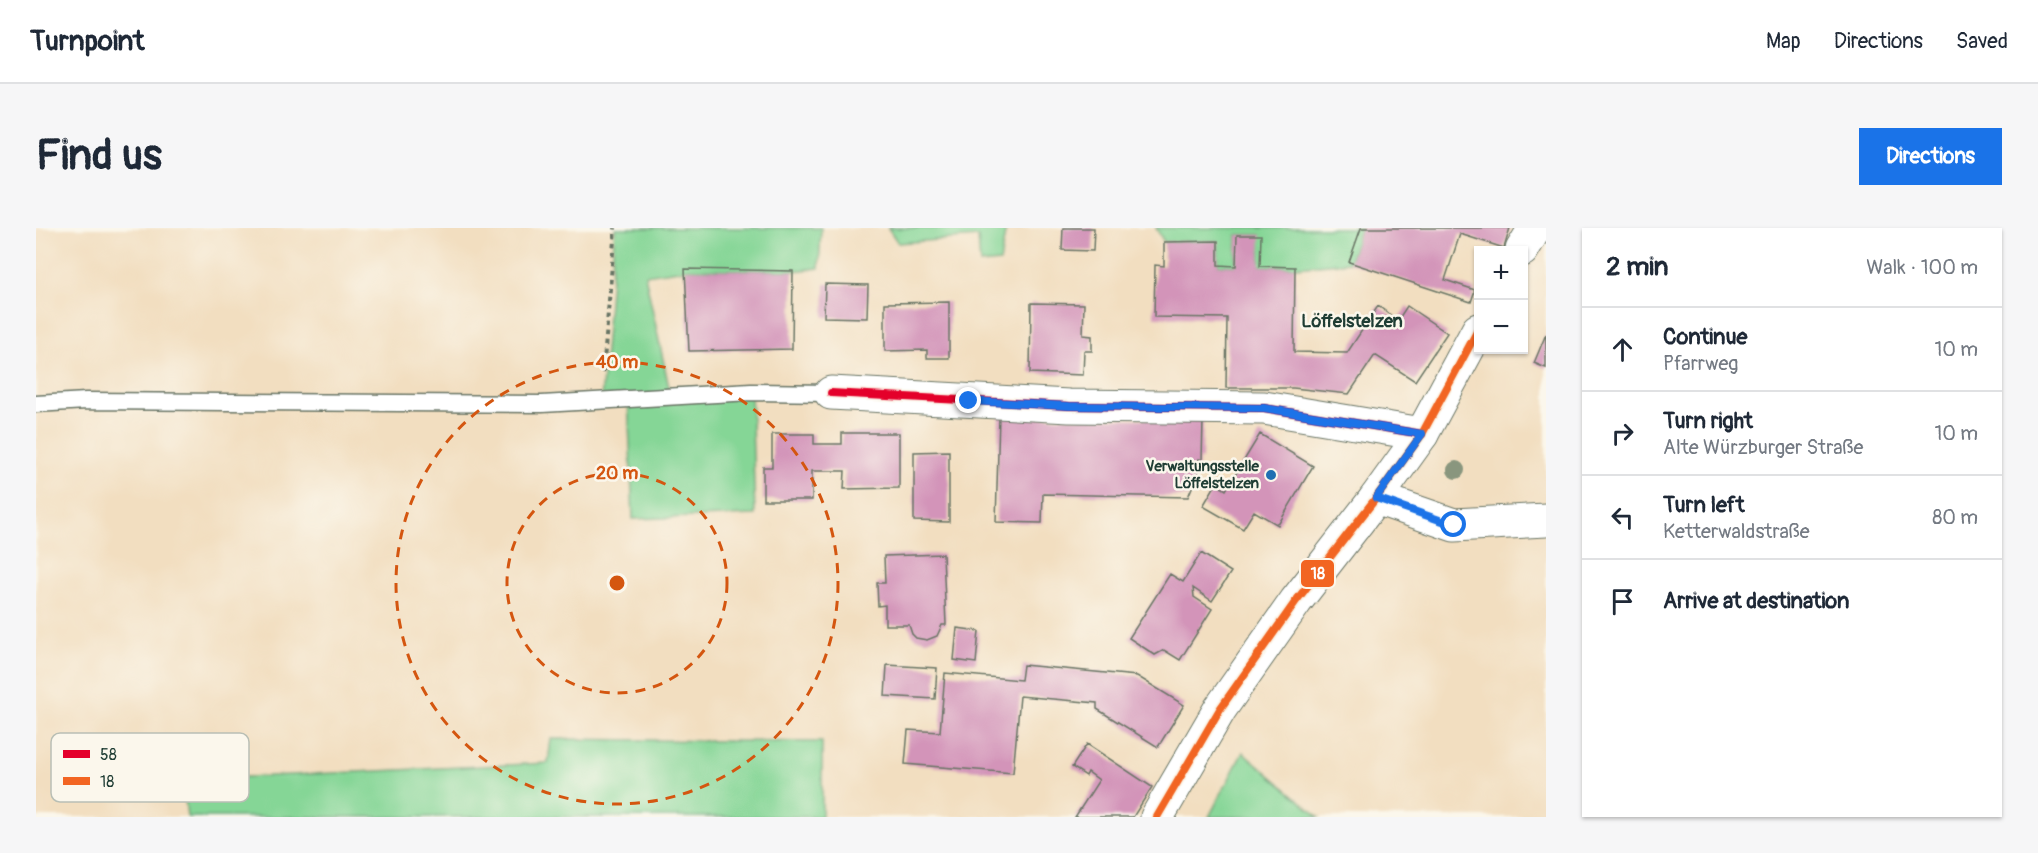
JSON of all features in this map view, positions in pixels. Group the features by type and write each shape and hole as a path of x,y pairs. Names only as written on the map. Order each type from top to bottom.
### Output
{"street":[{"path":"1524,246 1535,228"},
{"path":"1157,817 1220,708 1296,601 1376,498 1422,434 1474,339"},
{"path":"831,393 1069,406 1264,408 1422,434"},
{"path":"1376,498 1454,525 1546,520"}],"lane":[{"path":"36,404 86,401 542,404 751,393 831,393"}],"path":[{"path":"601,401 615,228"}],"green space":[{"path":"615,228 821,228 819,268 793,271 685,269 645,275 671,397 751,392 755,515 633,519 628,398 601,401"},
{"path":"888,228 1006,228 1000,262 980,264 978,237 898,243"},
{"path":"1156,228 1361,228 1349,262 1295,267 1260,266 1260,235 1237,235 1236,266 1218,265 1218,241 1164,242"},
{"path":"551,739 822,742 822,817 187,817 185,802 249,802 249,777 548,763"},
{"path":"1243,752 1319,817 1209,817"}],"building":[{"path":"1063,228 1094,228 1093,251 1062,250"},
{"path":"1361,228 1510,228 1505,246 1460,234 1445,280 1474,290 1471,302 1349,262"},
{"path":"1237,235 1261,235 1260,266 1295,267 1294,352 1347,353 1378,306 1398,320 1407,306 1447,333 1415,381 1375,355 1349,394 1293,388 1226,388 1227,318 1154,317 1155,265 1164,266 1164,242 1218,241 1218,265 1236,266"},
{"path":"685,269 793,271 792,349 689,351"},
{"path":"825,284 868,285 867,318 824,317"},
{"path":"949,302 949,358 927,358 927,350 885,351 885,303"},
{"path":"1031,303 1084,304 1083,335 1092,336 1092,351 1084,351 1083,375 1030,373"},
{"path":"1546,334 1546,368 1534,363"},
{"path":"999,416 1203,420 1202,460 1199,459 1198,473 1188,497 1043,494 1042,523 996,522"},
{"path":"842,433 899,433 899,488 844,489 845,471 812,471 812,500 763,500 763,467 772,467 772,434 814,434 814,444 842,444"},
{"name":"Verwaltungsstelle Löffelstelzen","path":"1260,434 1313,466 1278,525 1254,511 1243,529 1203,506 1216,484 1226,490"},
{"path":"949,451 949,522 914,521 914,452"},
{"path":"1201,553 1231,572 1212,601 1193,588 1194,597 1212,609 1180,660 1164,650 1155,655 1129,638 1170,574 1183,582"},
{"path":"943,554 946,625 942,625 937,636 927,640 916,638 909,625 885,625 885,605 878,606 877,583 885,583 884,556"},
{"path":"957,628 979,631 976,663 954,660"},
{"path":"887,665 937,668 935,699 885,696"},
{"path":"1023,665 1137,676 1184,705 1158,747 1097,709 1097,703 1020,696 1013,773 905,764 908,730 940,732 945,673 1021,680"},
{"path":"1087,744 1152,787 1133,817 1075,817 1099,780 1088,772 1086,776 1072,767"}],"transit line":[{"name":"18","path":"1157,817 1220,709 1296,601 1376,498 1422,434 1474,337"},
{"name":"58","path":"831,393 1069,406 1264,408 1422,434"}],"place":[{"name":"Verwaltungsstelle Löffelstelzen","path":"1271,475"}],"district":[{"name":"Löffelstelzen","path":"1352,321"}],"route":[{"path":"969,401 1069,406 1264,408 1422,434 1376,498 1454,525"}]}
